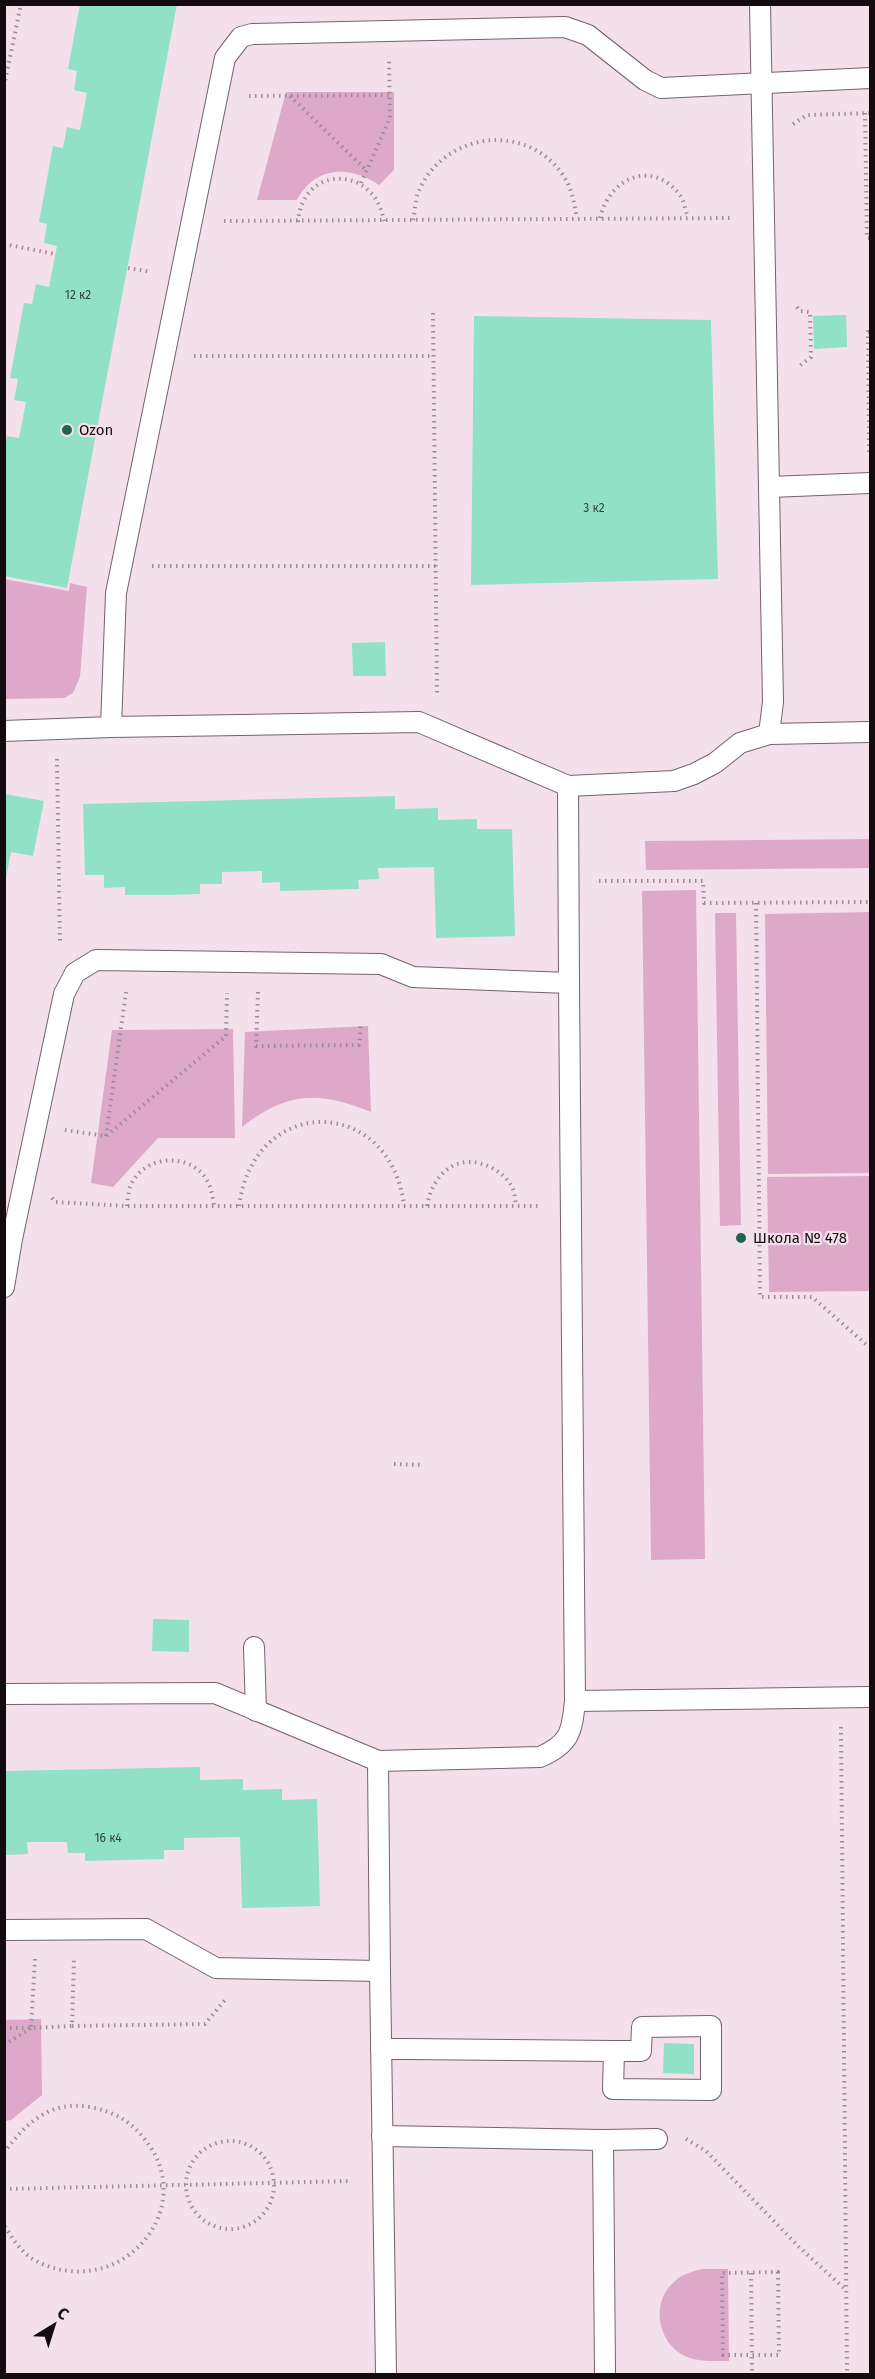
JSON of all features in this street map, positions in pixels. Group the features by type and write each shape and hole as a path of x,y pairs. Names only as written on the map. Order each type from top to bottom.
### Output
{"lane":[{"path":"760,4 773,702 769,734"},
{"path":"111,727 117,592 225,58 241,37 252,34 565,27 588,35 645,80 661,88 868,78"},
{"path":"770,487 870,483"},
{"path":"4,731 111,727 419,723 568,786 674,781 715,763 740,743 769,734 870,732"},
{"path":"4,1694 215,1693 378,1761 540,1757 559,1749 572,1726 575,1701 568,786"},
{"path":"4,1287 64,994 75,973 96,960 381,964 413,977 569,983"},
{"path":"254,1647 256,1711"},
{"path":"575,1701 870,1698"},
{"path":"378,1761 386,2374"},
{"path":"4,1930 146,1929 216,1968 380,1971"},
{"path":"381,2049 641,2051 642,2026 711,2026 711,2090 613,2089 614,2051"},
{"path":"382,2136 657,2139"},
{"path":"603,2140 605,2374"}],"path":[{"path":"4,86 21,4"},
{"path":"361,183 390,118 389,59"},
{"path":"868,78 867,238 870,238"},
{"path":"244,96 390,95"},
{"path":"290,96 366,170"},
{"path":"791,129 807,115 868,113"},
{"path":"413,220 417,194 430,171 442,158 468,143 495,138 522,143 547,157 563,175 572,193 577,218"},
{"path":"600,218 604,202 619,183 640,176 662,180 680,196 688,217"},
{"path":"298,222 305,197 317,185 332,179 345,178 361,183 372,190 379,201 384,221"},
{"path":"217,221 737,218"},
{"path":"4,244 55,254"},
{"path":"128,268 156,273"},
{"path":"794,304 800,311 810,312 811,357 799,364 795,372"},
{"path":"433,313 437,704"},
{"path":"870,332 868,332 870,483"},
{"path":"189,356 434,356"},
{"path":"146,566 436,566"},
{"path":"57,751 60,944"},
{"path":"593,882 703,881 704,903 870,902"},
{"path":"756,903 760,1297 812,1297 867,1346"},
{"path":"106,1136 126,991"},
{"path":"58,1129 106,1136 226,1036 227,992"},
{"path":"258,992 256,1046 359,1045 361,1023"},
{"path":"239,1206 242,1184 250,1164 263,1147 280,1133 300,1125 322,1122 343,1125 363,1134 380,1147 393,1164 401,1185 404,1206"},
{"path":"127,1206 130,1187 139,1172 153,1163 170,1159 187,1163 201,1173 210,1187 214,1206"},
{"path":"427,1206 430,1191 443,1172 461,1162 479,1162 501,1173 512,1187 516,1206"},
{"path":"50,1195 55,1202 127,1206 571,1207"},
{"path":"394,1464 424,1465"},
{"path":"841,1719 847,2374"},
{"path":"72,2026 74,1929"},
{"path":"31,2028 36,1930"},
{"path":"4,2028 205,2024"},
{"path":"4,2045 31,2028"},
{"path":"4,2153 20,2130 46,2112 78,2105 110,2111 138,2128 156,2155 164,2187 159,2219 141,2247 114,2266 81,2273 49,2268 21,2249 4,2225"},
{"path":"685,2139 706,2151 799,2247 846,2290"},
{"path":"229,2140 246,2144 261,2153 271,2167 275,2184 272,2202 262,2216 248,2227 231,2230 213,2228 199,2218 188,2204 185,2187 188,2169 197,2154 212,2144 229,2140"},
{"path":"4,2189 185,2187 383,2181"},
{"path":"778,2272 779,2355 723,2355 722,2273 750,2273 778,2272"},
{"path":"750,2273 752,2374"}],"shaded area":[{"path":"286,92 394,92 394,170 379,185 356,174 334,172 313,180 297,200 257,200"},
{"path":"4,579 69,591 70,583 87,587 80,677 73,693 64,698 5,699"},
{"path":"870,839 870,868 646,870 645,841"},
{"path":"696,890 705,1559 651,1560 642,891"},
{"path":"870,912 870,1173 768,1174 765,914"},
{"path":"715,913 736,913 741,1225 720,1226"},
{"path":"368,1026 371,1112 335,1100 304,1098 274,1107 242,1127 245,1032"},
{"path":"233,1029 235,1138 158,1138 113,1187 91,1183 112,1030"},
{"path":"870,1176 870,1291 769,1292 767,1177"},
{"path":"41,2019 42,2095 11,2120 5,2121 5,2020"},
{"path":"702,2269 728,2269 729,2361 687,2357 669,2343 660,2323 661,2302 673,2283 679,2277"}],"building":[{"path":"80,4 177,4 67,588 4,576 4,452 7,436 19,438 26,402 14,400 18,379 10,378 24,303 32,304 36,284 49,287 57,246 44,243 47,224 39,222 53,146 63,148 67,127 80,130 87,93 74,90 77,71 68,69"},
{"path":"846,315 847,347 814,349 813,316"},
{"path":"474,316 711,320 718,579 471,585"},
{"path":"385,642 386,676 353,676 352,643"},
{"path":"5,794 44,801 33,856 11,852 6,878"},
{"path":"395,796 395,809 438,808 438,820 477,819 477,829 512,829 515,936 436,938 434,867 378,868 379,879 358,880 359,889 280,891 280,882 262,883 262,871 222,872 222,884 200,884 200,894 165,895 125,895 125,887 104,888 104,875 85,875 83,804"},
{"path":"153,1619 189,1620 189,1652 152,1651"},
{"path":"200,1767 200,1780 243,1779 243,1790 282,1789 282,1800 317,1799 320,1906 242,1908 240,1837 184,1838 184,1850 164,1850 164,1859 85,1861 85,1853 68,1853 67,1842 27,1842 28,1854 5,1855 5,1771"},
{"path":"664,2043 694,2044 694,2074 663,2073"}],"place":[{"name":"Ozon","path":"67,430"},
{"name":"Школа № 478","path":"741,1238"}]}
